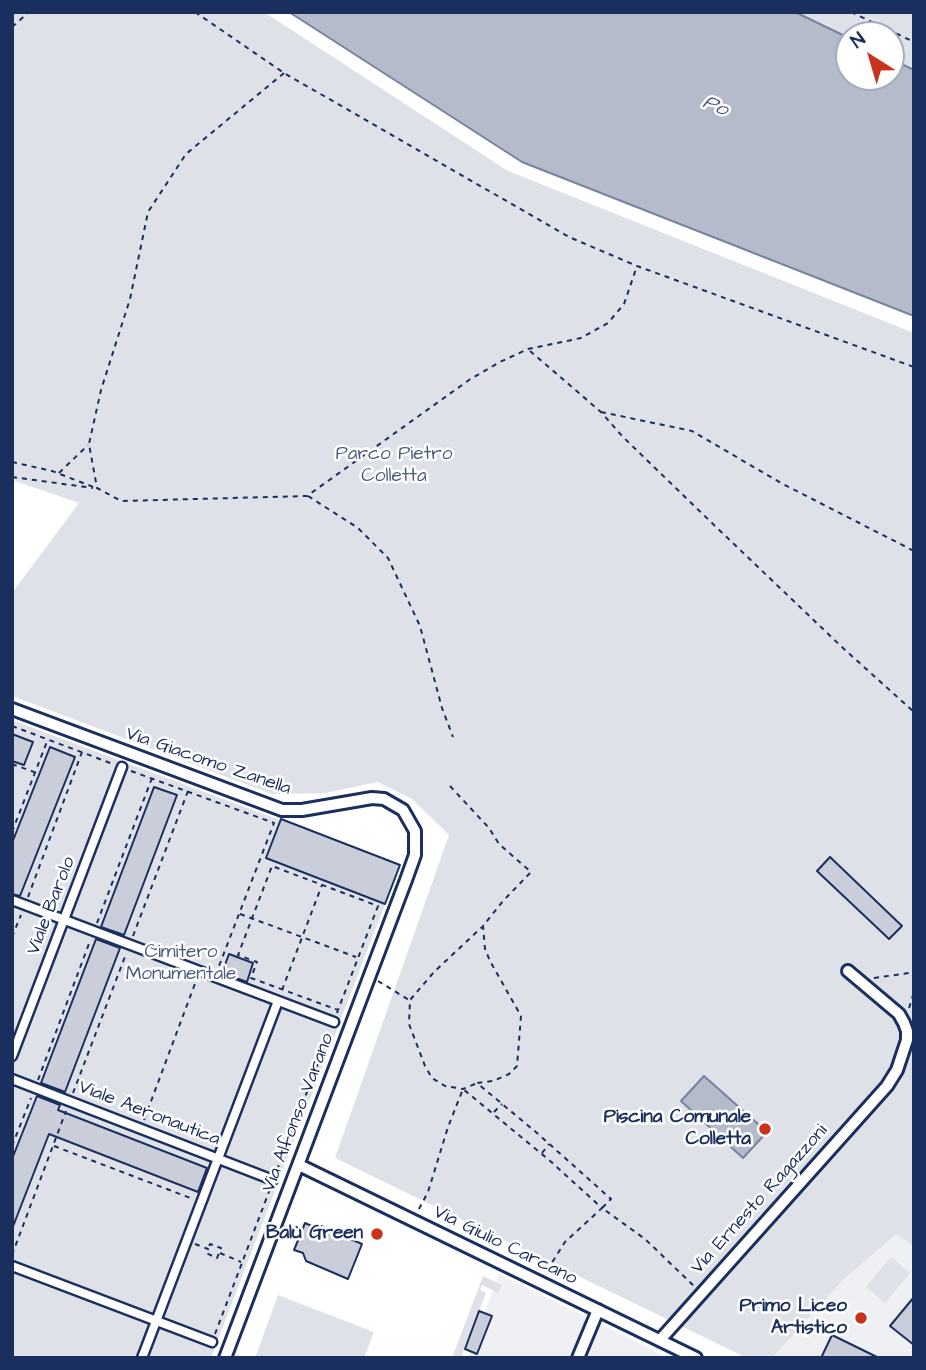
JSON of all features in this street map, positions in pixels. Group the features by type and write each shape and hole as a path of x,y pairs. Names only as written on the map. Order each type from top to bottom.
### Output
{"street":[{"name":"Via Giacomo Zanella","path":"12,709 282,810 302,810 372,798 394,803 403,810 415,831 415,855 406,880"},
{"name":"Viale Barolo","path":"12,1056 122,767"},
{"name":"Via Alfonso Varano","path":"225,1358 406,880"},
{"path":"12,900 334,1022"},
{"name":"Via Ernesto Ragazzoni","path":"660,1340 887,1086 897,1070 907,1031 899,1014 848,971"},
{"path":"142,1358 278,1001"},
{"name":"Viale Aeronautica","path":"12,1079 273,1180"},
{"name":"Via Giulio Carcano","path":"299,1165 696,1358"},
{"path":"12,1266 212,1342"},
{"path":"578,1358 598,1310"}],"path":[{"path":"12,27 29,12"},
{"path":"195,12 284,73 569,237 637,266 914,367"},
{"path":"851,12 914,43"},
{"path":"97,488 89,444 101,390 130,299 148,212 186,154 284,73"},
{"path":"307,496 469,380 500,362 528,349 581,338 608,323 624,304 637,266"},
{"path":"528,349 601,412 623,437 744,554 914,712"},
{"path":"601,412 692,431 780,483 914,551"},
{"path":"58,473 89,444"},
{"path":"12,462 58,473 97,488 121,501 307,496 358,528 388,558 420,626 442,708 453,737"},
{"path":"12,477 97,488"},
{"path":"12,726 274,823 214,978"},
{"path":"12,832 48,739"},
{"path":"12,937 82,752"},
{"path":"12,764 35,773"},
{"path":"12,1146 152,778"},
{"path":"450,786 489,828 499,844 531,872 483,926 434,972 410,1000 409,1024 425,1066 432,1078 445,1086 463,1089 542,1153 602,1209 645,1239 701,1292"},
{"path":"12,1255 188,791"},
{"path":"268,837 273,839"},
{"path":"212,1342 378,906 272,866 238,954 257,962 251,978 338,1010"},
{"path":"282,990 322,885"},
{"path":"239,913 358,957"},
{"path":"413,1220 428,1192 463,1089 477,1083 494,1081 509,1074 517,1066 521,1016 490,961 485,949 483,926"},
{"path":"857,980 914,970"},
{"path":"142,1128 200,972"},
{"path":"371,976 410,1000"},
{"path":"477,1083 611,1199 565,1242 541,1282"},
{"path":"493,1113 502,1104"},
{"path":"542,1153 549,1144"},
{"path":"53,1145 202,1203"},
{"path":"187,1241 208,1249"},
{"path":"210,1244 221,1248 218,1258 206,1253 208,1249 210,1244"},
{"path":"219,1253 242,1262"}],"shaded area":[{"name":"Primo Liceo Artistico","path":"898,1234 914,1247 914,1358 772,1358 844,1279"},
{"path":"499,1274 669,1358 468,1358"}],"green space":[{"name":"Parco Pietro Colletta","path":"12,12 264,12 508,171 914,333 914,1247 897,1234 844,1279 772,1358 747,1358 335,1158 449,835 412,799 378,782 325,793 272,794 12,696 12,593 79,503 12,480"},
{"path":"795,12 914,12 914,70 905,66 905,21 835,21 835,31"},
{"name":"Cimitero Monumentale","path":"12,720 400,865 211,1358 12,1358"},
{"path":"891,1257 910,1273 885,1303 866,1287"},
{"path":"483,1276 502,1285 498,1293 482,1285 480,1290 486,1293 461,1358 452,1358"},
{"path":"278,1295 374,1332 364,1358 255,1358"}],"water":[{"name":"Po","path":"289,12 795,12 835,31 835,91 905,91 905,66 914,70 914,316 522,162"},
{"path":"704,1076 767,1132 743,1158 681,1101"}],"building":[{"path":"12,734 33,742 24,765 12,761"},
{"path":"50,747 75,757 20,896 12,894 12,843"},
{"path":"154,787 177,795 124,935 101,927"},
{"path":"281,819 400,865 385,904 266,858"},
{"path":"830,857 902,926 889,939 817,871"},
{"path":"96,939 120,948 65,1092 41,1083"},
{"path":"229,954 253,963 247,982 222,973"},
{"path":"37,1096 60,1105 58,1110 207,1168 198,1192 49,1134 12,1229 12,1159"},
{"path":"305,1223 314,1227 321,1226 362,1244 348,1279 306,1261 303,1253 294,1250"},
{"path":"914,1297 914,1345 890,1326"},
{"path":"479,1311 492,1316 477,1354 465,1349"},
{"path":"832,1335 879,1358 821,1358"}],"place":[{"name":"Piscina Comunale Colletta","path":"765,1129"},
{"name":"Balù Green","path":"377,1234"},
{"name":"Primo Liceo Artistico","path":"861,1318"}]}
